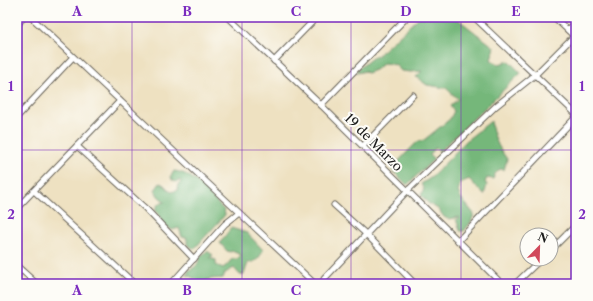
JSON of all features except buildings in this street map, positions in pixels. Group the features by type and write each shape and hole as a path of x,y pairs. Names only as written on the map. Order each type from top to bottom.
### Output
{"street":[{"path":"17,25 24,17"},
{"path":"31,17 315,284"},
{"name":"19 de Marzo","path":"229,17 274,62 363,146 502,284"},
{"path":"274,62 316,17"},
{"path":"321,105 406,17"},
{"path":"458,241 576,116 474,17"},
{"path":"323,284 324,279 407,191 496,106 535,75 575,37 554,17"},
{"path":"568,30 576,22"},
{"path":"17,117 73,57"},
{"path":"363,146 413,95"},
{"path":"17,208 120,101"},
{"path":"77,146 146,209 194,259"},
{"path":"34,191 135,284"},
{"path":"334,205 367,235 415,284"},
{"path":"171,284 225,224 239,213"},
{"path":"559,242 576,225"},
{"path":"17,266 37,284"},
{"path":"515,284 533,267"},
{"path":"17,275 21,270"}],"green space":[{"path":"419,17 455,17 494,47 491,60 499,64 509,61 521,73 440,151 435,148 430,155 434,159 407,185 391,169 417,142 424,140 450,119 454,111 450,106 458,99 446,88 427,85 416,77 422,71 401,71 396,65 384,63 375,70 367,73 365,71 357,73 357,70 372,58 377,56"},
{"path":"491,121 496,141 507,159 504,170 500,169 495,174 493,179 487,178 485,182 487,185 484,195 469,179 460,183 458,192 474,214 471,222 464,231 460,231 456,219 459,217 448,219 444,217 438,209 428,203 421,195 424,189 421,184 432,177 468,139"},
{"path":"174,171 189,176 202,186 224,210 225,215 194,249 187,244 187,238 182,237 179,228 172,230 160,222 159,215 155,210 158,204 165,202 158,196 155,190 160,183 171,192 178,190 177,187 181,182 180,180 176,182 172,180 171,176"},
{"path":"231,228 247,233 263,250 258,259 254,262 248,263 244,274 240,275 234,268 225,273 223,278 206,280 207,284 200,284 198,280 187,275 189,270 195,267 200,257 207,251 213,255 209,258 216,260 216,265 223,268 232,259 237,259 241,255 232,251 227,251 220,243"}]}
